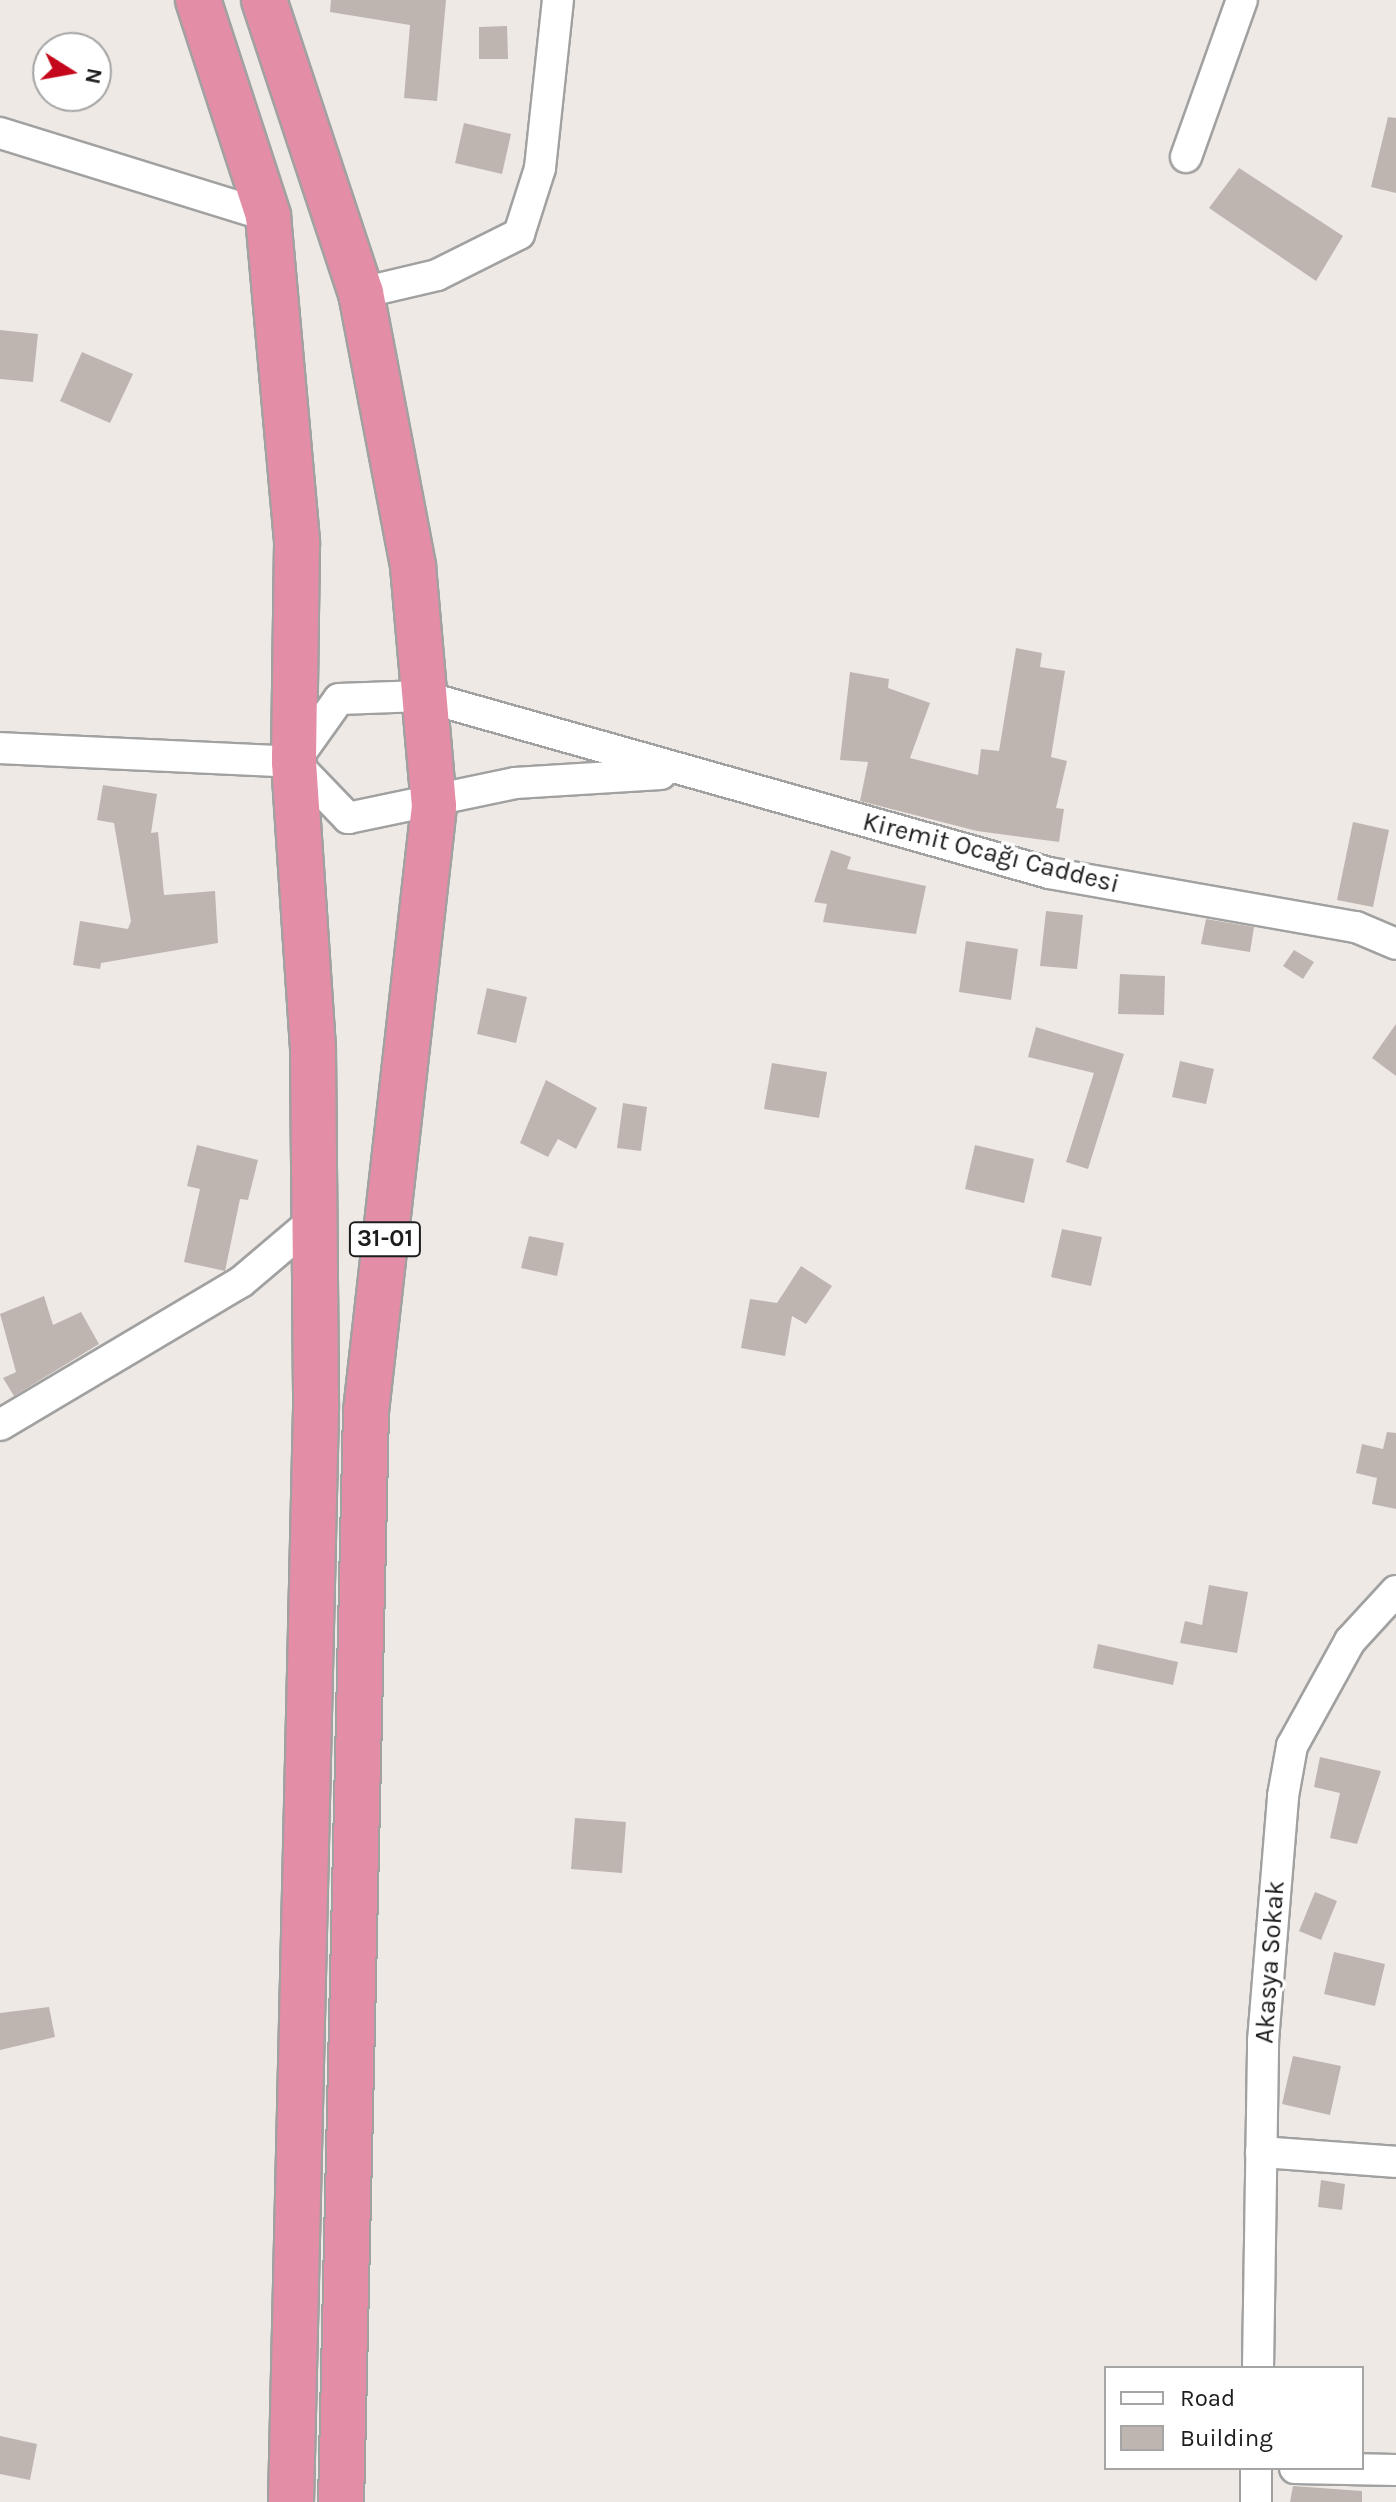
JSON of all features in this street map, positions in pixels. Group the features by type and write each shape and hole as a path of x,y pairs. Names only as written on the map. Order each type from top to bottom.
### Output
{"highway":[{"name":"31-01","path":"198,0 268,216 297,544 294,762 313,1050 314,1220 306,2016 291,2502"},
{"name":"31-01","path":"264,0 361,293 413,566 434,806 366,1411 341,2502"}],"street":[{"path":"361,293 437,275 519,234 540,168 558,0"},
{"path":"1186,157 1242,0"},
{"path":"0,133 268,216"},
{"name":"Kiremit Ocağı Caddesi","path":"294,762 339,699 422,696 681,773 1049,873 1356,927 1396,944"},
{"path":"0,748 294,762 348,818 434,806 515,783 681,773"},
{"path":"0,1425 241,1282 314,1220"},
{"name":"Akasya Sokak","path":"1258,2366 1263,2041 1292,1746 1350,1641 1396,1591"},
{"path":"1261,2152 1396,2162"},
{"path":"1364,2469 1396,2470"},
{"path":"1256,2470 1256,2502"}],"building":[{"path":"331,0 446,0 437,101 404,98 410,25 330,12"},
{"path":"507,26 508,59 479,59 479,27"},
{"path":"1388,117 1396,118 1396,193 1371,187"},
{"path":"464,123 511,134 502,174 455,163"},
{"path":"1239,168 1343,236 1316,281 1209,208"},
{"path":"0,330 38,334 33,382 0,379"},
{"path":"82,352 133,374 110,423 60,401"},
{"path":"1016,648 1042,653 1040,667 1065,671 1051,757 1067,761 1056,808 1064,809 1059,842 977,831 860,801 868,762 840,760 850,672 889,679 888,688 930,703 910,758 978,775 981,749 999,751"},
{"path":"103,785 157,794 151,833 158,832 164,895 215,891 218,943 101,963 100,969 73,965 80,921 128,929 131,921 114,823 97,820"},
{"path":"1353,822 1389,830 1373,907 1337,900"},
{"path":"831,850 851,857 847,869 926,886 916,934 823,922 827,904 814,902"},
{"path":"1046,911 1083,915 1077,969 1040,966"},
{"path":"1206,919 1254,927 1250,952 1201,944"},
{"path":"966,941 1018,949 1011,1000 959,992"},
{"path":"1294,950 1314,962 1303,979 1283,966"},
{"path":"1120,974 1165,976 1164,1015 1118,1014"},
{"path":"487,988 527,997 516,1043 477,1034"},
{"path":"1396,1024 1396,1076 1372,1058"},
{"path":"1036,1027 1124,1054 1088,1169 1066,1162 1094,1073 1028,1057"},
{"path":"1180,1061 1214,1069 1206,1104 1172,1097"},
{"path":"772,1063 827,1072 819,1118 764,1109"},
{"path":"546,1080 597,1108 576,1149 558,1139 548,1157 520,1143"},
{"path":"623,1103 647,1107 641,1151 617,1148"},
{"path":"197,1145 258,1160 248,1200 240,1199 225,1271 184,1262 200,1189 187,1186"},
{"path":"975,1145 1034,1159 1024,1203 965,1189"},
{"path":"1062,1229 1102,1237 1091,1286 1051,1277"},
{"path":"529,1236 564,1243 557,1276 521,1268"},
{"path":"801,1266 832,1286 806,1324 792,1316 785,1356 741,1348 750,1299 777,1303"},
{"path":"44,1296 53,1325 81,1312 99,1344 14,1396 3,1378 16,1372 0,1314"},
{"path":"1387,1432 1396,1433 1396,1509 1372,1504 1377,1478 1356,1473 1362,1444 1383,1449"},
{"path":"1209,1585 1248,1592 1237,1653 1180,1643 1185,1621 1202,1625"},
{"path":"1098,1644 1178,1662 1173,1685 1093,1668"},
{"path":"1320,1757 1381,1771 1357,1844 1330,1838 1340,1793 1314,1787"},
{"path":"575,1818 626,1822 622,1873 571,1869"},
{"path":"1315,1892 1337,1901 1321,1940 1299,1931"},
{"path":"1334,1952 1385,1964 1375,2006 1324,1994"},
{"path":"49,2007 55,2037 0,2050 0,2013"},
{"path":"1293,2056 1341,2066 1330,2115 1282,2104"},
{"path":"1321,2180 1345,2184 1342,2210 1318,2207"},
{"path":"0,2436 37,2444 30,2480 0,2474"},
{"path":"1293,2486 1362,2491 1362,2502 1290,2502"}]}
